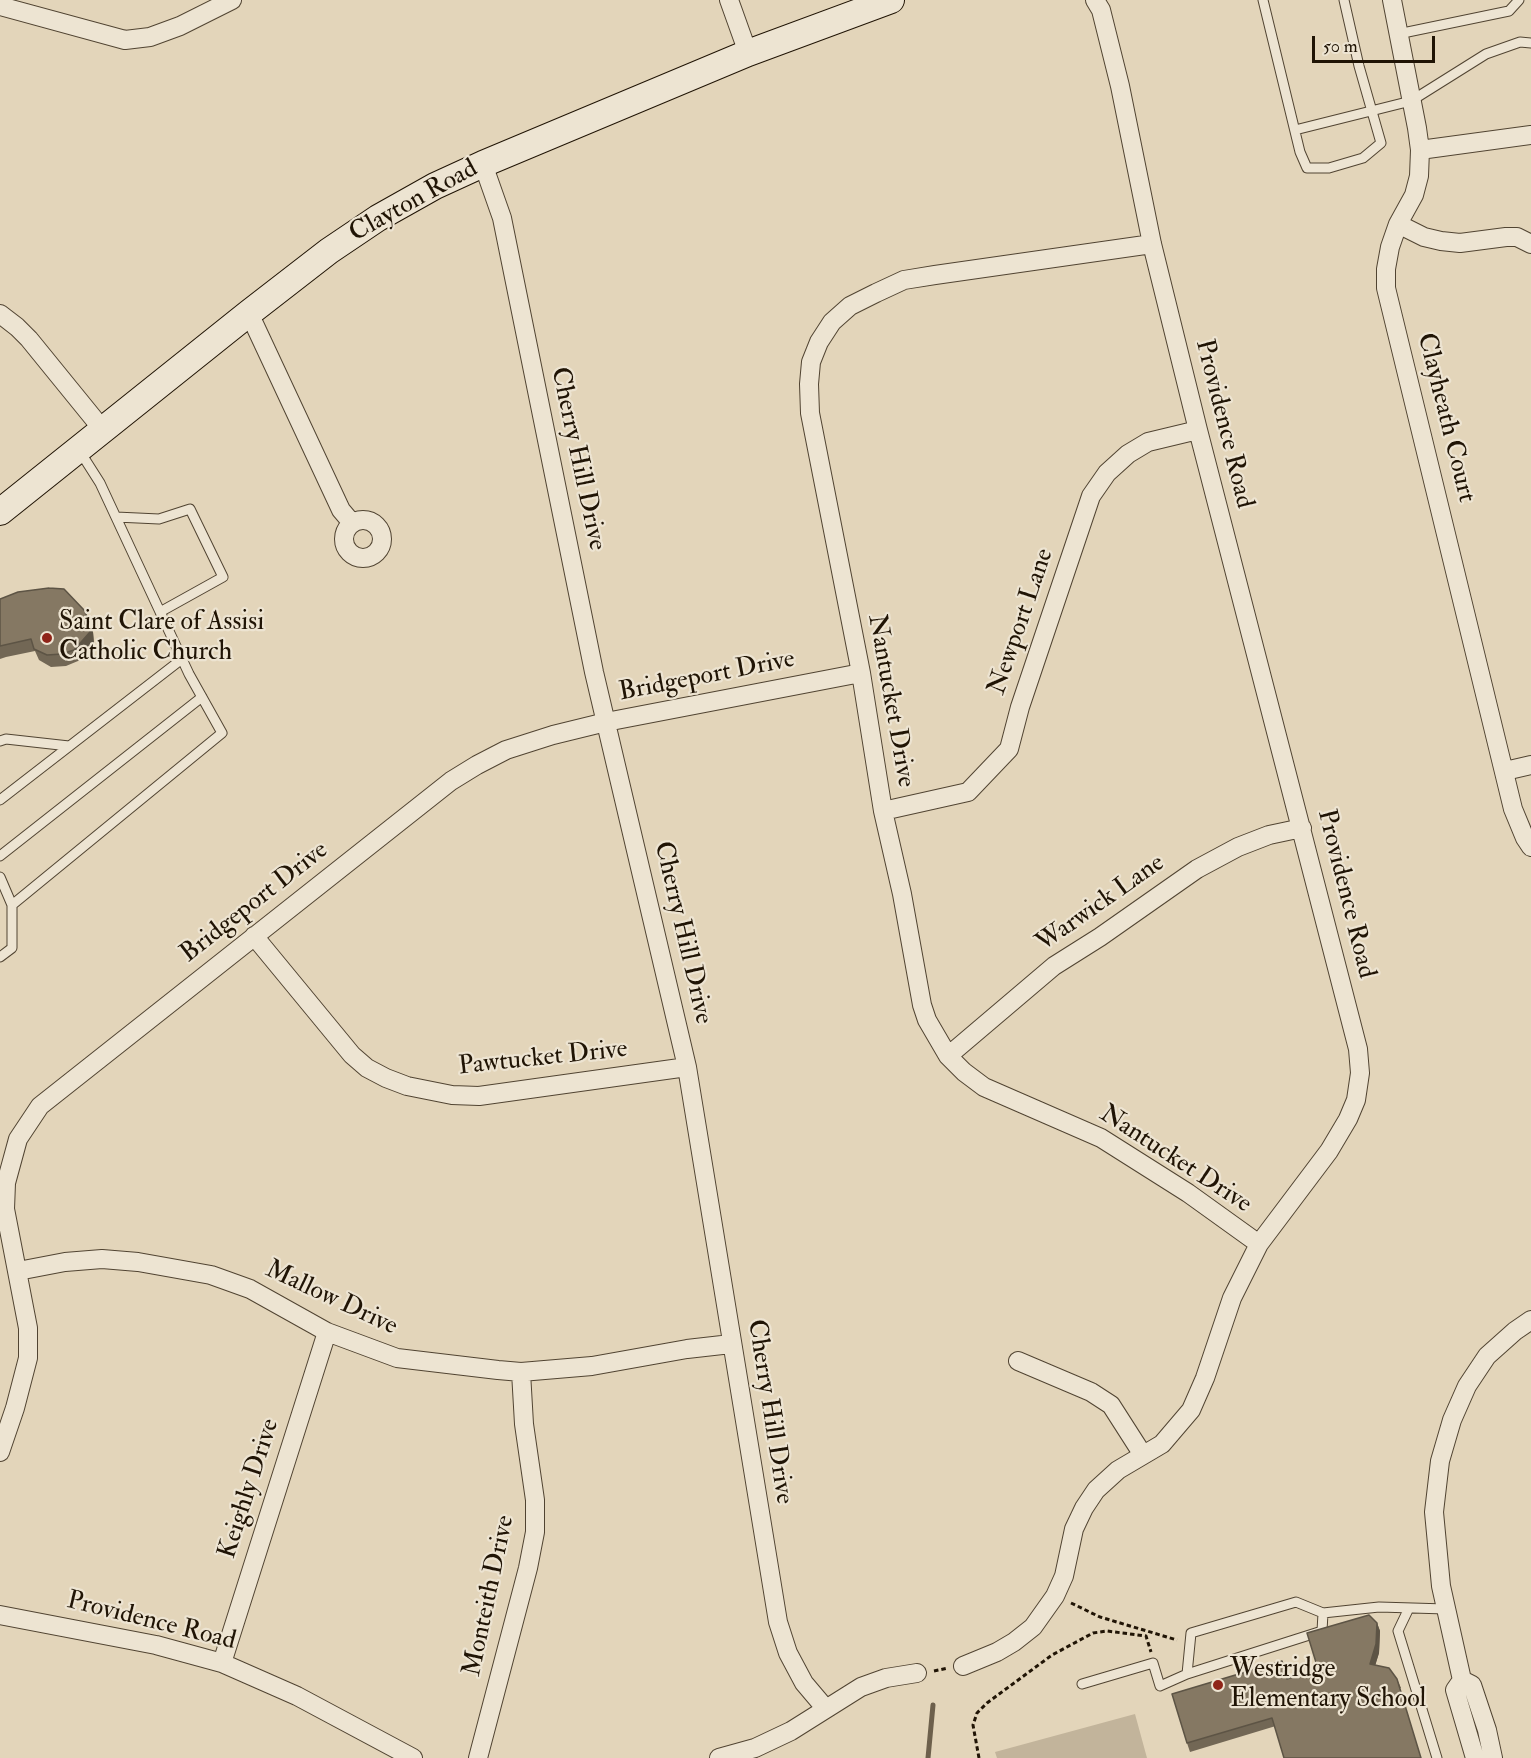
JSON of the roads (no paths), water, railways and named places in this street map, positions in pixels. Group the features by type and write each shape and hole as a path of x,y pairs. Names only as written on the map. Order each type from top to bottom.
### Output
{"main road":[{"name":"Clayton Road","path":"0,512 249,313 329,251 378,218 435,186 483,164 748,53 891,0"}],"street":[{"path":"5,5 125,40 150,37 180,26 232,0"},
{"path":"729,0 748,53"},
{"name":"Clayheath Court","path":"1392,0 1420,150 1419,176 1414,195 1398,224 1390,247 1386,269 1386,288 1518,822 1531,846"},
{"name":"Providence Road","path":"963,1666 997,1652 1033,1627 1055,1596 1064,1576 1074,1529 1096,1490 1118,1470 1162,1444 1191,1410 1205,1378 1232,1298 1259,1244 1329,1151 1348,1119 1356,1100 1360,1073 1358,1049 1152,244 1120,86 1100,3"},
{"path":"1420,150 1531,135"},
{"name":"Cherry Hill Drive","path":"483,164 502,218 594,672 687,1067 778,1622 788,1653 804,1683 826,1708"},
{"path":"1398,224 1424,237 1442,242 1460,243 1517,237 1531,244"},
{"name":"Nantucket Drive","path":"1152,244 904,280 850,306 832,322 819,342 811,362 810,413 861,674 883,811 902,894 922,1005 927,1020 948,1056 984,1087 1101,1138 1259,1244"},
{"path":"249,313 341,510 352,523"},
{"path":"0,314 29,339 103,430"},
{"name":"Newport Lane","path":"883,811 968,792 1009,749 1020,707 1091,496 1107,473 1128,454 1148,442 1198,430"},
{"name":"Bridgeport Drive","path":"0,1452 15,1408 28,1358 28,1328 5,1209 6,1183 18,1139 40,1106 451,781 477,765 506,750 606,722 861,674"},
{"path":"1505,771 1531,765"},
{"name":"Warwick Lane","path":"948,1056 1054,966 1100,937 1197,869 1238,847 1269,835 1302,828"},
{"name":"Pawtucket Drive","path":"254,936 352,1055 376,1073 407,1086 452,1095 479,1096 687,1067"},
{"name":"Mallow Drive","path":"18,1271 66,1262 102,1259 138,1262 211,1275 250,1289 327,1332 397,1358 432,1364 521,1372 592,1366 687,1349 731,1344"},
{"path":"1475,1758 1455,1690 1462,1680 1441,1586 1434,1512 1440,1461 1452,1420 1463,1395 1487,1356 1515,1330 1531,1320"},
{"name":"Keighly Drive","path":"222,1663 327,1332"},
{"path":"1018,1361 1091,1392 1111,1405 1143,1455"},
{"name":"Monteith Drive","path":"478,1758 528,1568 535,1533 535,1500 524,1424 521,1372"},
{"name":"Providence Road","path":"0,1615 156,1644 222,1663 297,1696 413,1758"},
{"path":"719,1758 755,1748 791,1731 861,1687 886,1678 918,1673"},
{"path":"1462,1680 1472,1685 1487,1730 1493,1758"}],"lane":[{"path":"1263,0 1306,168 1329,168 1363,158 1381,142 1371,112 1344,0"},
{"path":"1398,34 1509,11 1519,0"},
{"path":"1295,130 1411,101 1486,54 1520,42 1531,43"},
{"path":"12,904 222,733 189,674 100,483 78,449"},
{"path":"116,517 159,519 190,508 223,577 160,612"},
{"path":"0,800 182,659"},
{"path":"0,856 201,697"},
{"path":"0,741 6,739 69,746"},
{"path":"0,877 12,904 12,948 0,957"},
{"path":"1186,1674 1191,1633 1296,1602 1323,1613 1379,1607 1446,1609"},
{"path":"1409,1608 1398,1631 1437,1758"},
{"path":"1082,1684 1153,1663 1160,1686 1186,1674 1322,1631 1323,1613"}],"waterway":[{"path":"928,1758 933,1705"}],"place":[{"name":"Saint Clare of Assisi Catholic Church","path":"47,638"},
{"name":"Westridge Elementary School","path":"1218,1685"}]}
